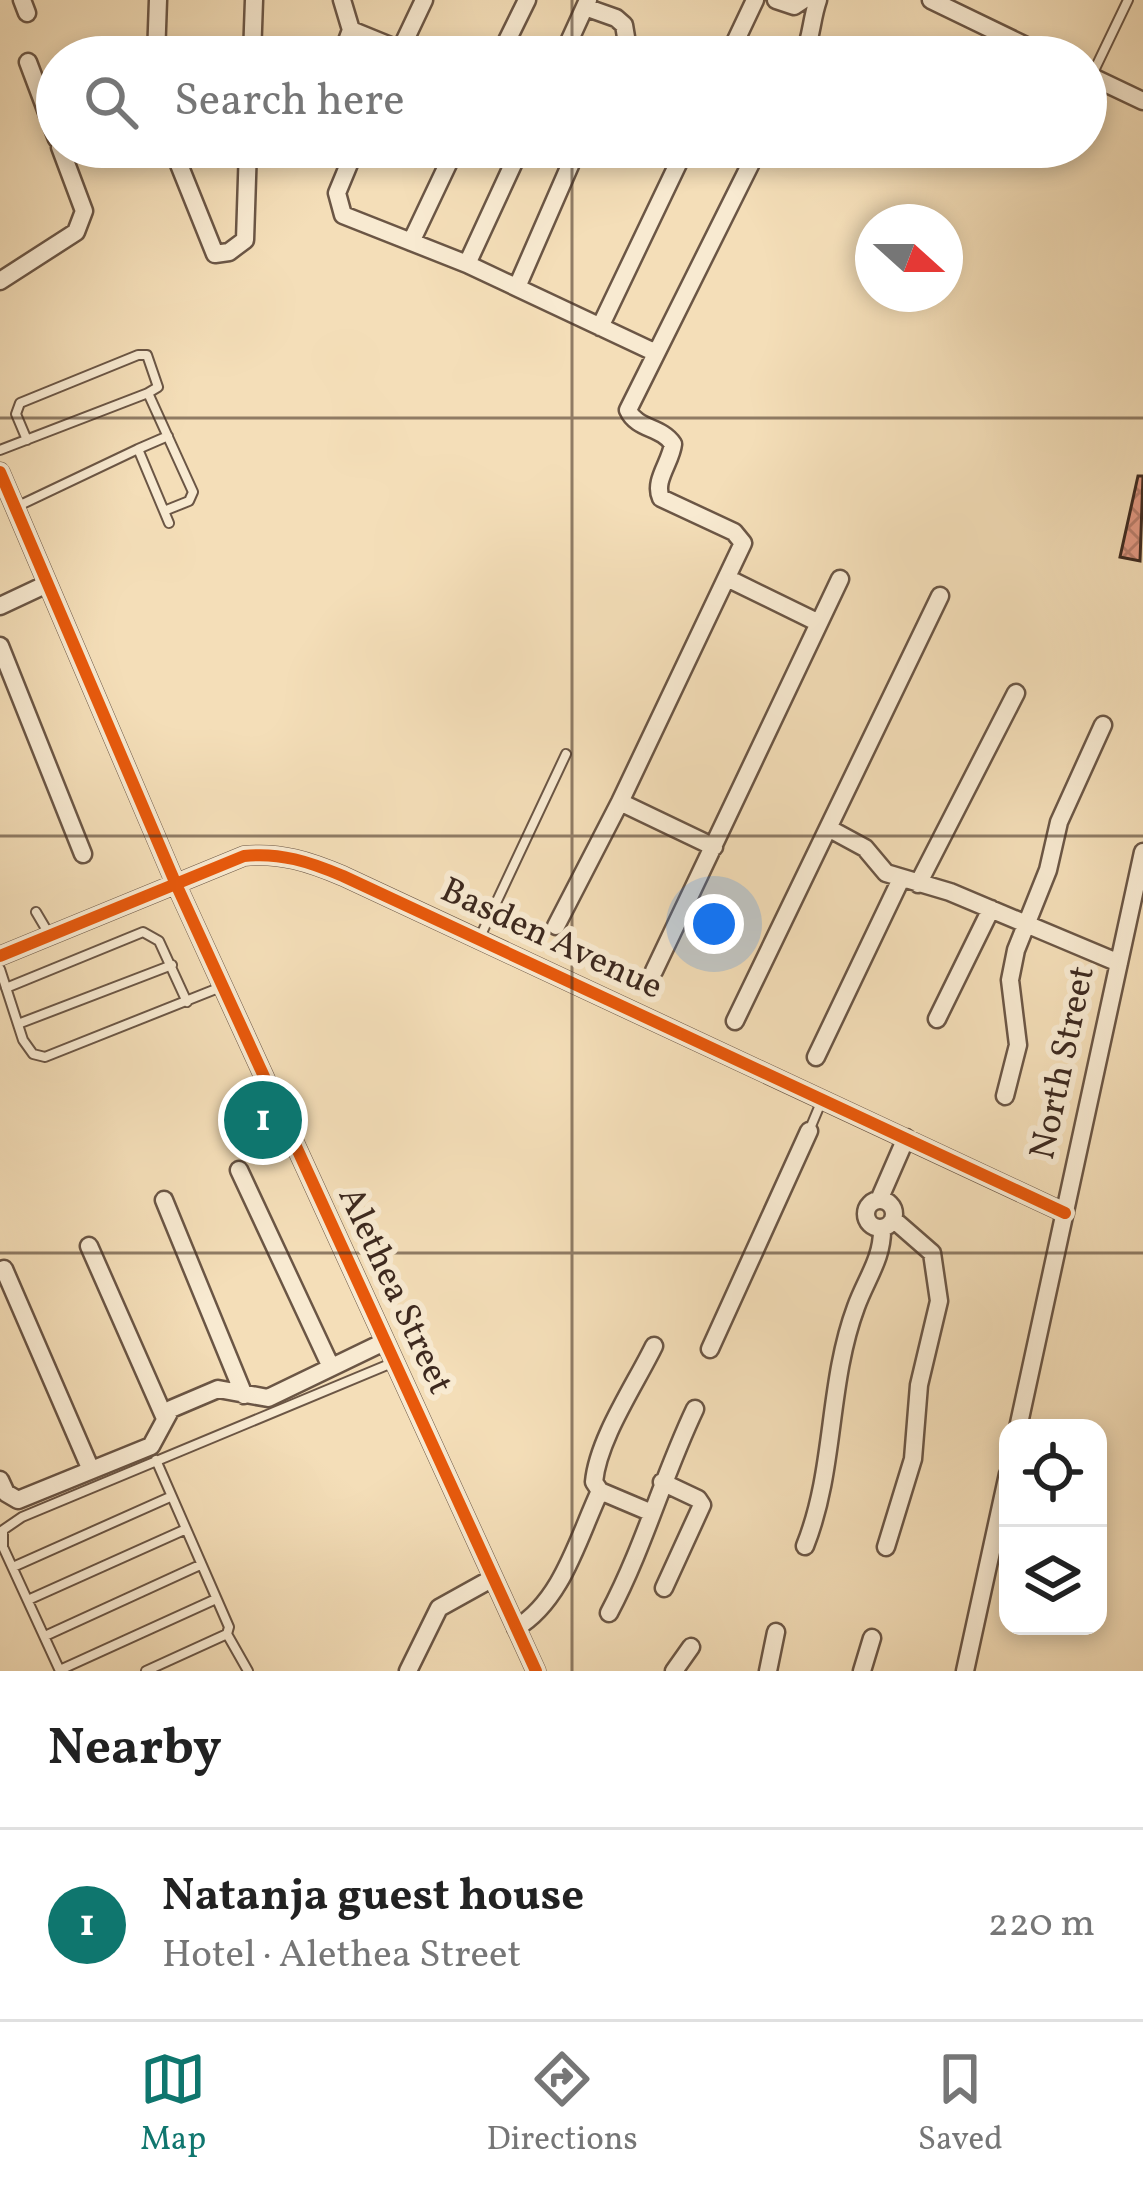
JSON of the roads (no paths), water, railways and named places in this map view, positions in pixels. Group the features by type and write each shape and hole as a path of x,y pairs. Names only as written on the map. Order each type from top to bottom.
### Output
{"street":[{"path":"157,36 158,0"},
{"path":"252,36 254,0"},
{"path":"342,0 349,36"},
{"path":"407,36 424,0"},
{"path":"509,36 526,0"},
{"path":"738,36 755,0"},
{"path":"776,0 794,6 803,0"},
{"path":"812,36 818,0"},
{"path":"931,0 959,6 1012,36"},
{"path":"572,36 586,4 624,25 626,36"},
{"path":"351,30 363,36"},
{"path":"28,62 36,84"},
{"path":"1107,84 1143,101"},
{"path":"2,277 76,232 84,220 68,168"},
{"path":"180,168 214,254 230,252 245,240 247,168"},
{"path":"348,168 337,194 343,215 466,264 654,352"},
{"path":"411,242 446,168"},
{"path":"466,264 511,168"},
{"path":"517,287 569,168"},
{"path":"601,327 676,168"},
{"path":"556,926 742,543 740,536 661,498 658,483 673,444 668,436 637,423 628,413 748,168"},
{"name":"Alethea Street","path":"0,472 175,882 536,1671"},
{"path":"727,578 819,623"},
{"path":"655,971 840,578"},
{"path":"0,606 47,584"},
{"path":"735,1021 940,596"},
{"path":"0,646 83,854"},
{"path":"816,1058 1016,693"},
{"path":"1006,1096 1018,1045 1010,980 1048,870 1059,822 1103,725"},
{"path":"620,802 714,847"},
{"path":"830,829 865,848 886,873 950,892 1119,963"},
{"name":"North Street","path":"1020,1419 1143,852"},
{"name":"Basden Avenue","path":"0,956 244,856 293,858 343,876 1066,1213"},
{"path":"937,1019 991,909"},
{"path":"710,1348 809,1131"},
{"path":"805,1546 826,1483 842,1344 879,1258 886,1212 912,1141"},
{"path":"239,1170 331,1367"},
{"path":"164,1199 244,1395"},
{"path":"886,1212 932,1253 939,1301 919,1385 913,1459 886,1547"},
{"path":"89,1246 164,1416"},
{"path":"4,1269 91,1470"},
{"path":"0,1480 17,1500 151,1446 171,1409 218,1389 268,1398 384,1342"},
{"path":"652,1514 600,1491 594,1482 597,1465 654,1346"},
{"path":"608,1613 626,1581 695,1408"},
{"path":"662,1482 702,1505 664,1588"},
{"path":"516,1628 546,1604 600,1491"},
{"path":"965,1671 999,1515"},
{"path":"408,1671 439,1608 493,1578"},
{"path":"768,1671 776,1632"},
{"path":"862,1671 872,1638"},
{"path":"674,1671 691,1647"}],"lane":[{"path":"1107,41 1128,0"},
{"path":"0,450 27,440 148,393 158,387 147,355 20,404 16,414 27,440"},
{"path":"148,393 193,492 189,501 164,511"},
{"path":"15,508 168,436"},
{"path":"138,449 169,523"},
{"path":"479,939 566,754"},
{"path":"36,912 50,935"},
{"path":"6,988 142,932 160,941 187,1002"},
{"path":"18,1024 172,965"},
{"path":"0,969 28,1050 46,1057 222,986"},
{"path":"809,1131 823,1099"},
{"path":"216,1599 60,1671 1,1536 9,1524 393,1362"},
{"path":"155,1460 229,1627 227,1634 248,1671"},
{"path":"13,1568 170,1497"},
{"path":"28,1600 184,1530"},
{"path":"45,1636 200,1564"},
{"path":"146,1671 227,1634"}],"place":[{"name":"Natanja guest house","path":"263,1120"}]}
